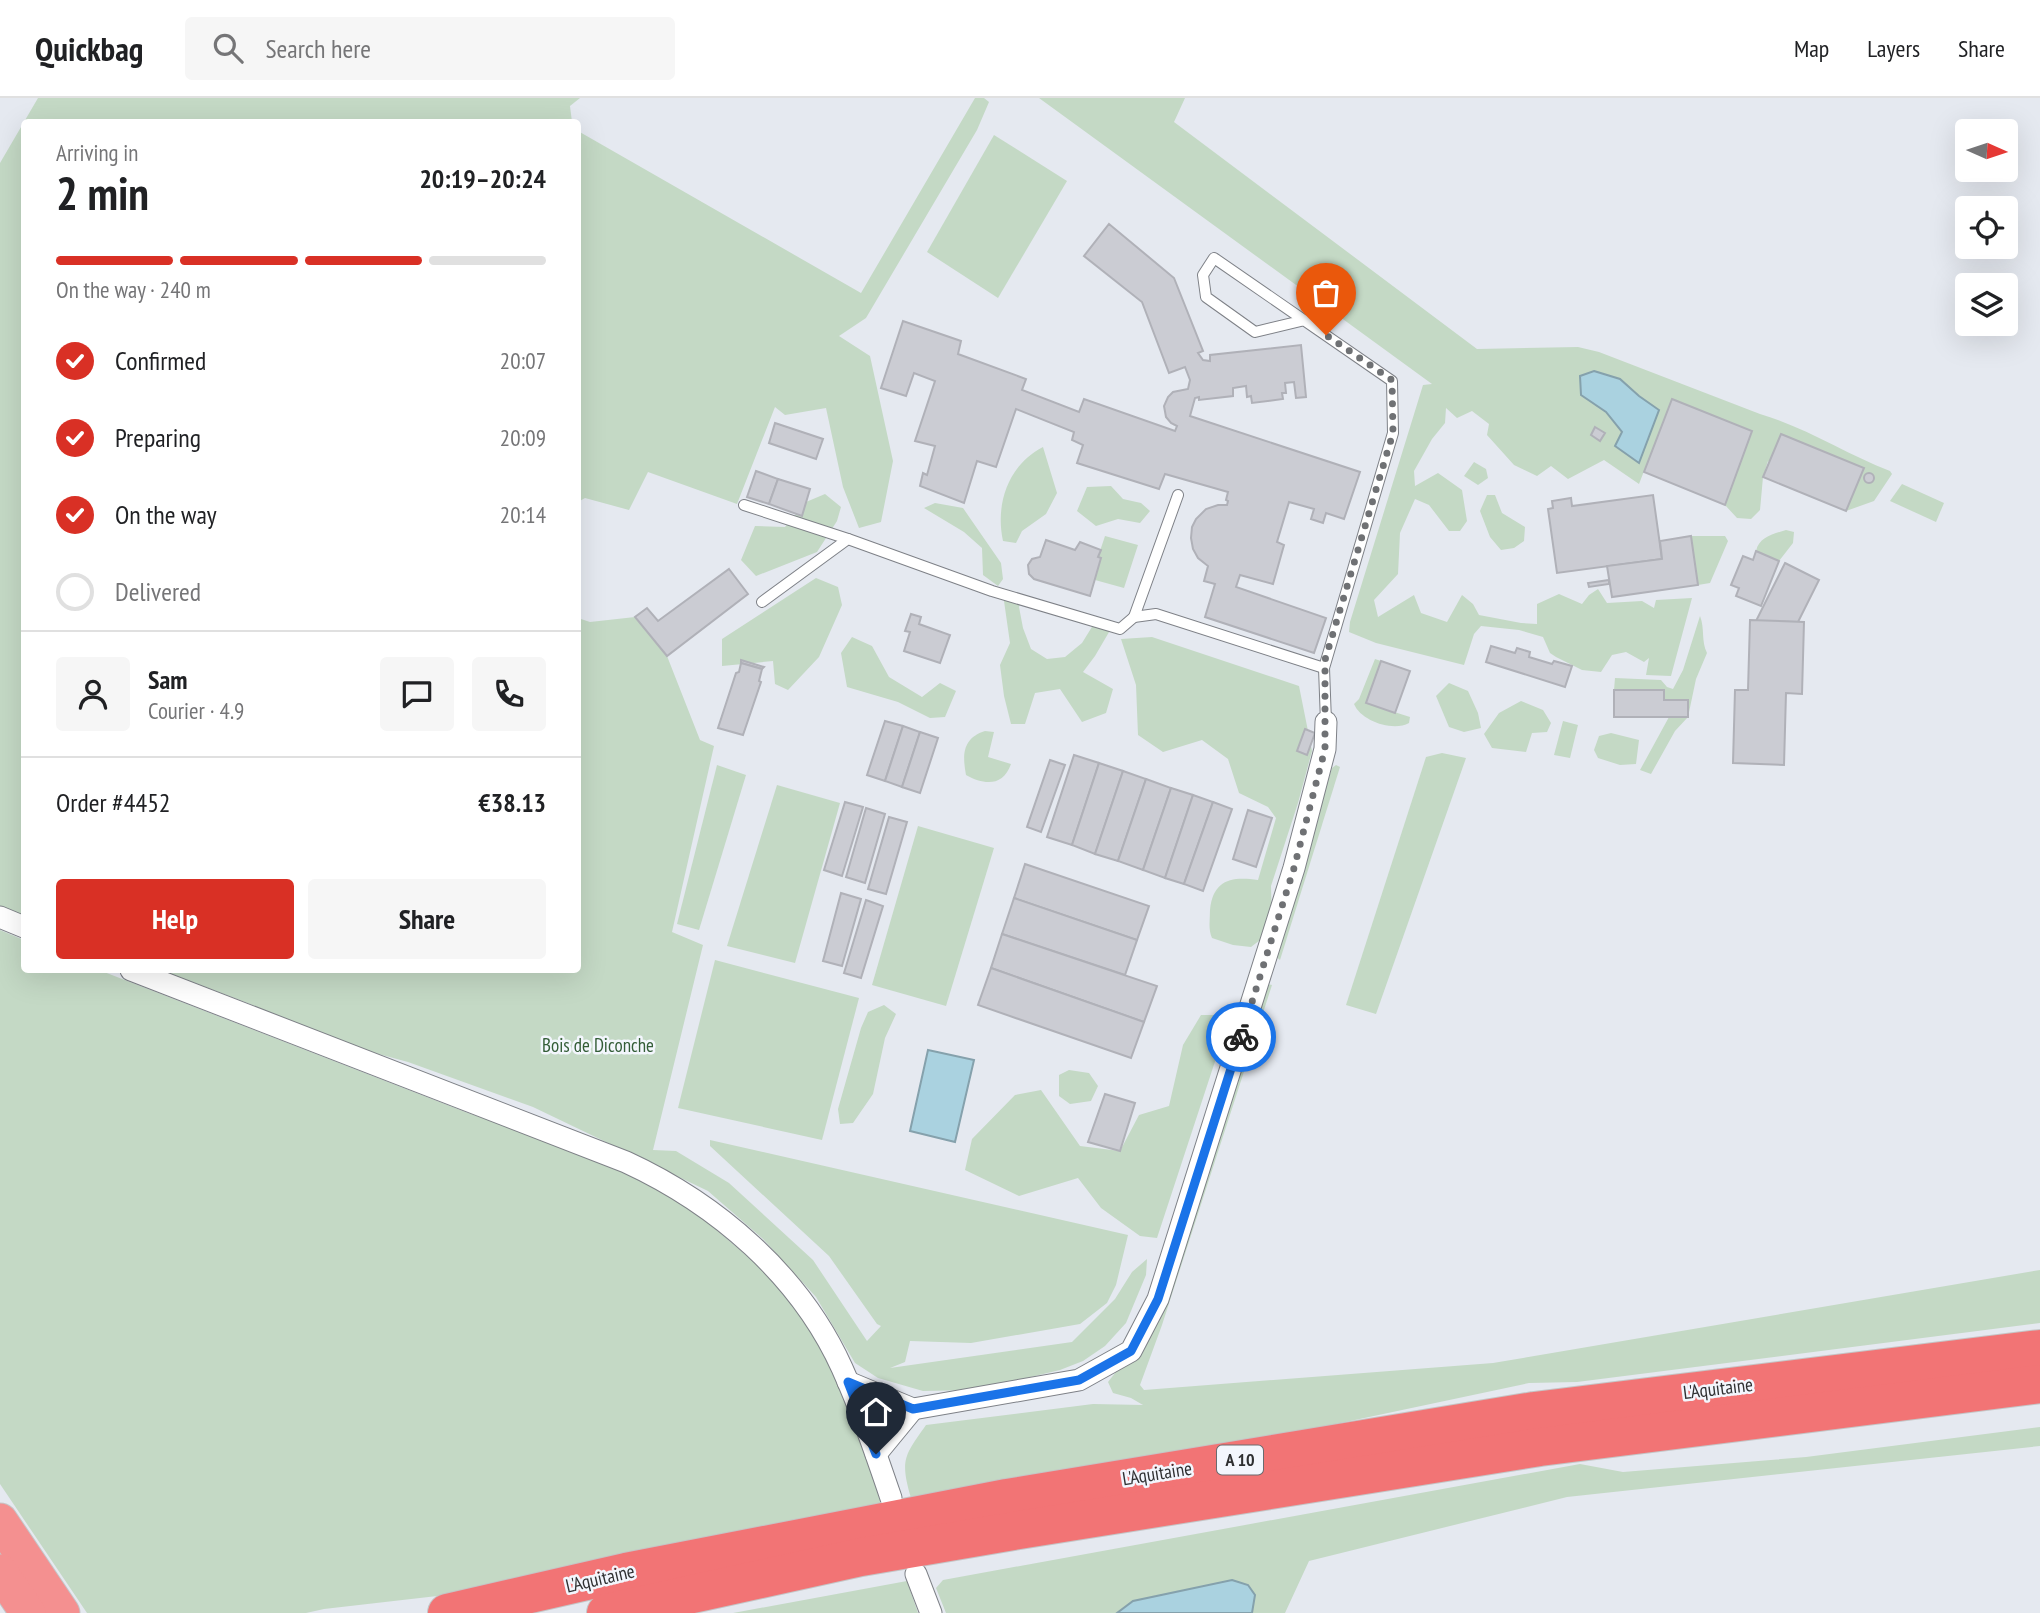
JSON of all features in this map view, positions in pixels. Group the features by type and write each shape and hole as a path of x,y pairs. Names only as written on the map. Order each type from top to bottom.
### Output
{"highway":[{"name":"L'Aquitaine","path":"447,1613 653,1566 1115,1480 1534,1411 2040,1349"},
{"name":"L'Aquitaine","path":"606,1613 861,1557 1038,1527 1540,1447 2040,1384"},
{"path":"0,1521 62,1613"},
{"path":"0,1572 28,1613"}],"street":[{"path":"848,1382 913,1409 1079,1380 1131,1351 1158,1299 1286,893 1325,749 1326,722"},
{"path":"0,917 21,926"},
{"path":"139,973 626,1162 659,1177 698,1202 730,1226 792,1287 824,1334 848,1382 891,1498"},
{"path":"876,1454 913,1409"},
{"path":"916,1574 931,1613"}],"lane":[{"path":"1305,320 1255,332 1206,297 1203,275 1214,258 1305,320 1392,380 1393,433 1324,668 1326,722"},
{"path":"744,505 992,591 1120,629 1134,617 1178,495"},
{"path":"762,602 848,539"},
{"path":"1134,617 1156,614 1324,668"}],"green space":[{"path":"38,98 580,98 570,106 572,119 26,119"},
{"path":"975,98 984,98 989,102 977,130 866,318 839,336 870,356 893,461 881,522 859,528 843,487 826,408 785,415 775,407 737,504 648,472 629,510 585,498 581,500 581,133 861,293"},
{"path":"1039,98 1185,98 1174,122 1477,349 1578,347 1599,352 1777,419 1892,474 1874,501 1846,511 1863,468 1781,434 1763,477 1760,510 1751,519 1737,518 1725,505 1752,431 1672,399 1639,484 1604,460 1568,479 1551,466 1537,476 1514,465 1487,435 1489,424 1472,411 1457,418 1446,408 1445,423 1432,439 1414,471 1415,486 1438,473 1462,490 1467,521 1460,531 1449,531 1429,505 1415,499 1400,533 1398,574 1374,600 1378,617 1414,595 1421,613 1447,622 1462,595 1473,604 1479,615 1537,624 1537,604 1559,594 1582,604 1598,589 1607,603 1642,601 1654,608 1656,600 1692,598 1671,676 1646,675 1649,658 1644,662 1626,652 1612,655 1601,672 1582,670 1550,653 1543,637 1519,630 1481,626 1474,634 1464,665 1376,643 1349,632 1423,385 1432,384"},
{"path":"21,127 21,916 0,908 0,163"},
{"path":"994,135 1067,181 998,298 927,252"},
{"path":"1043,447 1057,493 1046,514 1022,531 1016,543 1003,541 1001,513 1007,487 1021,464"},
{"path":"1474,462 1486,469 1488,478 1478,485 1464,476"},
{"path":"1902,484 1944,503 1936,522 1890,501"},
{"path":"1111,486 1123,499 1141,503 1150,511 1140,523 1118,519 1096,526 1077,511 1087,487"},
{"path":"825,494 841,507 837,521 817,552 756,576 741,560 755,526 785,527 806,502"},
{"path":"1487,495 1495,495 1502,513 1525,527 1524,541 1514,548 1501,550 1490,537 1480,511"},
{"path":"935,503 963,508 1001,563 1003,579 998,586 983,575 982,548 964,532 924,508"},
{"path":"1786,530 1794,532 1793,543 1779,561 1756,551 1763,539"},
{"path":"1105,536 1138,545 1124,588 1095,580 1101,559 1098,557"},
{"path":"1691,536 1725,536 1728,541 1710,583 1698,585"},
{"path":"816,578 838,587 842,605 819,657 788,690 775,684 773,661 722,666 722,639"},
{"path":"1003,594 1021,600 1019,607 1023,628 1031,649 1047,659 1065,657 1082,643 1095,622 1112,627 1083,672 1113,689 1106,713 1082,722 1060,689 1035,693 1025,724 1011,724 1000,665 1010,643"},
{"path":"1700,616 1707,653 1696,679 1688,717 1675,731 1651,774 1640,770 1669,717 1664,700 1614,690 1615,678 1661,680 1673,689 1683,670"},
{"name":"Bois de Diconche","path":"635,617 667,656 700,740 714,746 672,932 703,945 653,1150 676,1151 729,1183 813,1260 867,1341 881,1326 829,1256 710,1146 710,1140 1128,1235 1116,1285 1107,1303 1080,1324 971,1343 910,1341 905,1362 890,1368 1072,1342 1115,1299 1132,1272 1147,1259 1146,1275 1126,1323 1105,1346 1083,1361 1060,1370 976,1390 923,1391 878,1378 855,1363 816,1297 763,1239 708,1191 533,1107 408,1062 323,1039 250,1004 169,973 581,973 581,619 590,622"},
{"path":"852,637 872,646 889,677 922,697 940,683 956,691 945,717 930,718 898,702 847,687 841,653"},
{"path":"1152,637 1299,686 1312,751 1271,886 1272,922 1264,937 1251,947 1212,938 1210,910 1215,892 1225,882 1258,880 1276,818 1268,807 1239,793 1228,759 1202,740 1163,752 1138,735 1136,685 1121,639"},
{"path":"1375,659 1381,661 1366,703 1410,717 1409,723 1395,726 1378,723 1363,715 1354,704 1359,699"},
{"path":"1449,683 1468,691 1478,713 1481,728 1464,732 1449,727 1436,696"},
{"path":"1521,701 1543,710 1551,723 1547,732 1532,733 1526,752 1492,748 1484,734 1499,713"},
{"path":"1563,721 1578,725 1570,758 1554,755"},
{"path":"985,731 994,732 988,757 1011,764 1003,777 992,782 980,781 966,775 964,754 968,742"},
{"path":"1611,733 1639,740 1636,764 1620,765 1598,758 1594,750 1599,736"},
{"path":"1442,753 1466,758 1376,1014 1346,1005 1426,757"},
{"path":"717,765 746,775 699,930 677,924"},
{"path":"1336,765 1340,767 1280,960 1274,955 1332,768"},
{"path":"777,785 840,803 795,963 727,946"},
{"path":"918,826 994,848 946,1006 872,985"},
{"path":"0,930 21,939 21,973 107,973 468,1113 604,1160 672,1192 781,1285 832,1362 883,1504 446,1595 306,1613 87,1613 0,1484"},
{"path":"715,960 859,998 822,1140 678,1108"},
{"path":"1262,983 1272,985 1140,1385 1144,1390 1493,1363 2040,1270 2040,1323 1577,1382 1529,1383 1242,1444 911,1498 906,1459 926,1425 1093,1404 1143,1405 1113,1393 1108,1382 1143,1337"},
{"path":"884,1005 896,1014 885,1038 873,1094 853,1123 840,1124 838,1109 861,1028 868,1012"},
{"path":"1201,1015 1224,1015 1226,1028 1157,1238 1140,1236 1101,1208 1078,1178 1019,1196 965,1170 972,1139 1015,1095 1041,1090 1080,1146 1120,1151 1139,1115 1169,1106 1183,1045"},
{"path":"1069,1070 1089,1073 1098,1086 1091,1101 1070,1104 1059,1096 1059,1075"},
{"path":"2040,1427 2040,1446 1567,1497 1309,1561 1285,1613 946,1613 936,1588 943,1580 1580,1464 1623,1472 1806,1457"},
{"path":"907,1581 918,1613 733,1613"}],"water":[{"path":"1594,371 1620,379 1659,410 1639,463 1615,446 1622,432 1606,412 1581,395 1580,376"},
{"path":"928,1050 974,1060 955,1142 910,1131"},
{"path":"1232,1580 1248,1585 1255,1595 1252,1613 1117,1613 1133,1601"}],"building":[{"path":"1109,224 1174,278 1203,351 1198,353 1203,360 1210,361 1210,355 1301,345 1306,397 1296,398 1294,382 1285,383 1286,393 1282,393 1283,399 1252,403 1251,396 1247,397 1246,386 1233,388 1233,396 1199,400 1199,397 1195,398 1190,416 1360,472 1344,519 1326,513 1323,523 1311,519 1314,509 1289,502 1277,542 1284,545 1273,584 1240,575 1236,587 1326,618 1314,653 1205,617 1215,584 1204,581 1208,566 1198,558 1193,549 1192,527 1206,509 1227,505 1228,492 1165,474 1159,489 1077,463 1083,445 1072,440 1074,432 1016,409 996,467 977,461 964,503 920,486 923,473 927,475 935,446 915,441 935,381 914,373 906,396 881,388 903,321 961,341 958,354 1026,379 1022,390 1079,412 1084,399 1175,431 1177,426 1166,417 1164,406 1173,392 1188,389 1190,380 1185,367 1169,373 1142,302 1084,256"},
{"path":"1672,399 1752,431 1725,505 1644,472"},
{"path":"775,423 823,439 816,459 769,443"},
{"path":"1595,427 1605,433 1600,441 1591,435"},
{"path":"1781,434 1864,468 1846,511 1763,477"},
{"path":"756,471 778,479 769,504 747,497"},
{"path":"1869,473 1874,478 1869,483 1864,478"},
{"path":"778,479 810,489 802,516 769,504"},
{"path":"1653,495 1662,559 1557,573 1548,509 1553,508 1552,501 1571,498 1572,506"},
{"path":"1691,536 1698,585 1612,597 1607,566 1662,559 1660,541"},
{"path":"1046,540 1075,550 1080,542 1101,550 1090,596 1034,579 1029,574 1028,565 1032,559 1040,557"},
{"path":"1756,551 1779,561 1761,606 1736,596 1739,588 1731,585 1743,556 1753,560"},
{"path":"1785,563 1819,580 1798,622 1756,621"},
{"path":"729,569 748,594 667,656 635,617 647,608 658,621"},
{"path":"1609,580 1609,584 1589,587 1588,583"},
{"path":"911,614 921,617 919,624 950,635 940,663 904,651 910,632 905,631"},
{"path":"1750,620 1804,622 1802,694 1786,693 1784,765 1733,763 1735,690 1748,690"},
{"path":"1491,646 1515,653 1517,648 1530,652 1529,657 1552,664 1554,661 1572,666 1565,687 1486,662"},
{"path":"741,660 764,667 762,669 741,663"},
{"path":"1381,661 1410,671 1395,713 1366,703"},
{"path":"741,663 762,669 761,682 743,735 718,728"},
{"path":"1614,690 1664,690 1664,700 1688,700 1688,717 1614,717"},
{"path":"885,721 903,726 885,781 867,775"},
{"path":"903,726 920,732 902,787 885,781"},
{"path":"1305,729 1315,733 1307,755 1297,751"},
{"path":"920,732 938,738 920,793 902,787"},
{"path":"1074,755 1099,763 1072,845 1047,837"},
{"path":"1050,760 1065,765 1041,832 1027,827"},
{"path":"1099,763 1123,771 1095,854 1072,845"},
{"path":"1123,771 1146,779 1118,861 1095,854"},
{"path":"1146,779 1171,788 1143,870 1118,861"},
{"path":"1171,788 1193,795 1165,878 1143,870"},
{"path":"1193,795 1213,802 1184,884 1165,878"},
{"path":"845,802 863,807 842,876 824,870"},
{"path":"1213,802 1232,809 1203,891 1184,884"},
{"path":"866,808 885,814 865,883 846,877"},
{"path":"1248,810 1272,818 1256,867 1233,859"},
{"path":"889,817 907,822 886,894 868,889"},
{"path":"1025,864 1149,906 1137,940 1014,898"},
{"path":"841,893 861,899 842,966 823,961"},
{"path":"1014,898 1137,940 1125,975 1002,934"},
{"path":"866,900 883,906 861,978 844,973"},
{"path":"1002,934 1157,986 1144,1022 991,968"},
{"path":"991,968 1144,1022 1131,1058 978,1005"},
{"path":"1105,1094 1135,1103 1120,1151 1088,1142"}],"way so far":[{"path":"1241,1037 1294,868 1325,749 1325,660 1393,433 1392,380 1326,335"}],"route":[{"path":"876,1454 848,1382 913,1409 1079,1380 1131,1351 1158,1299 1241,1037"}]}
